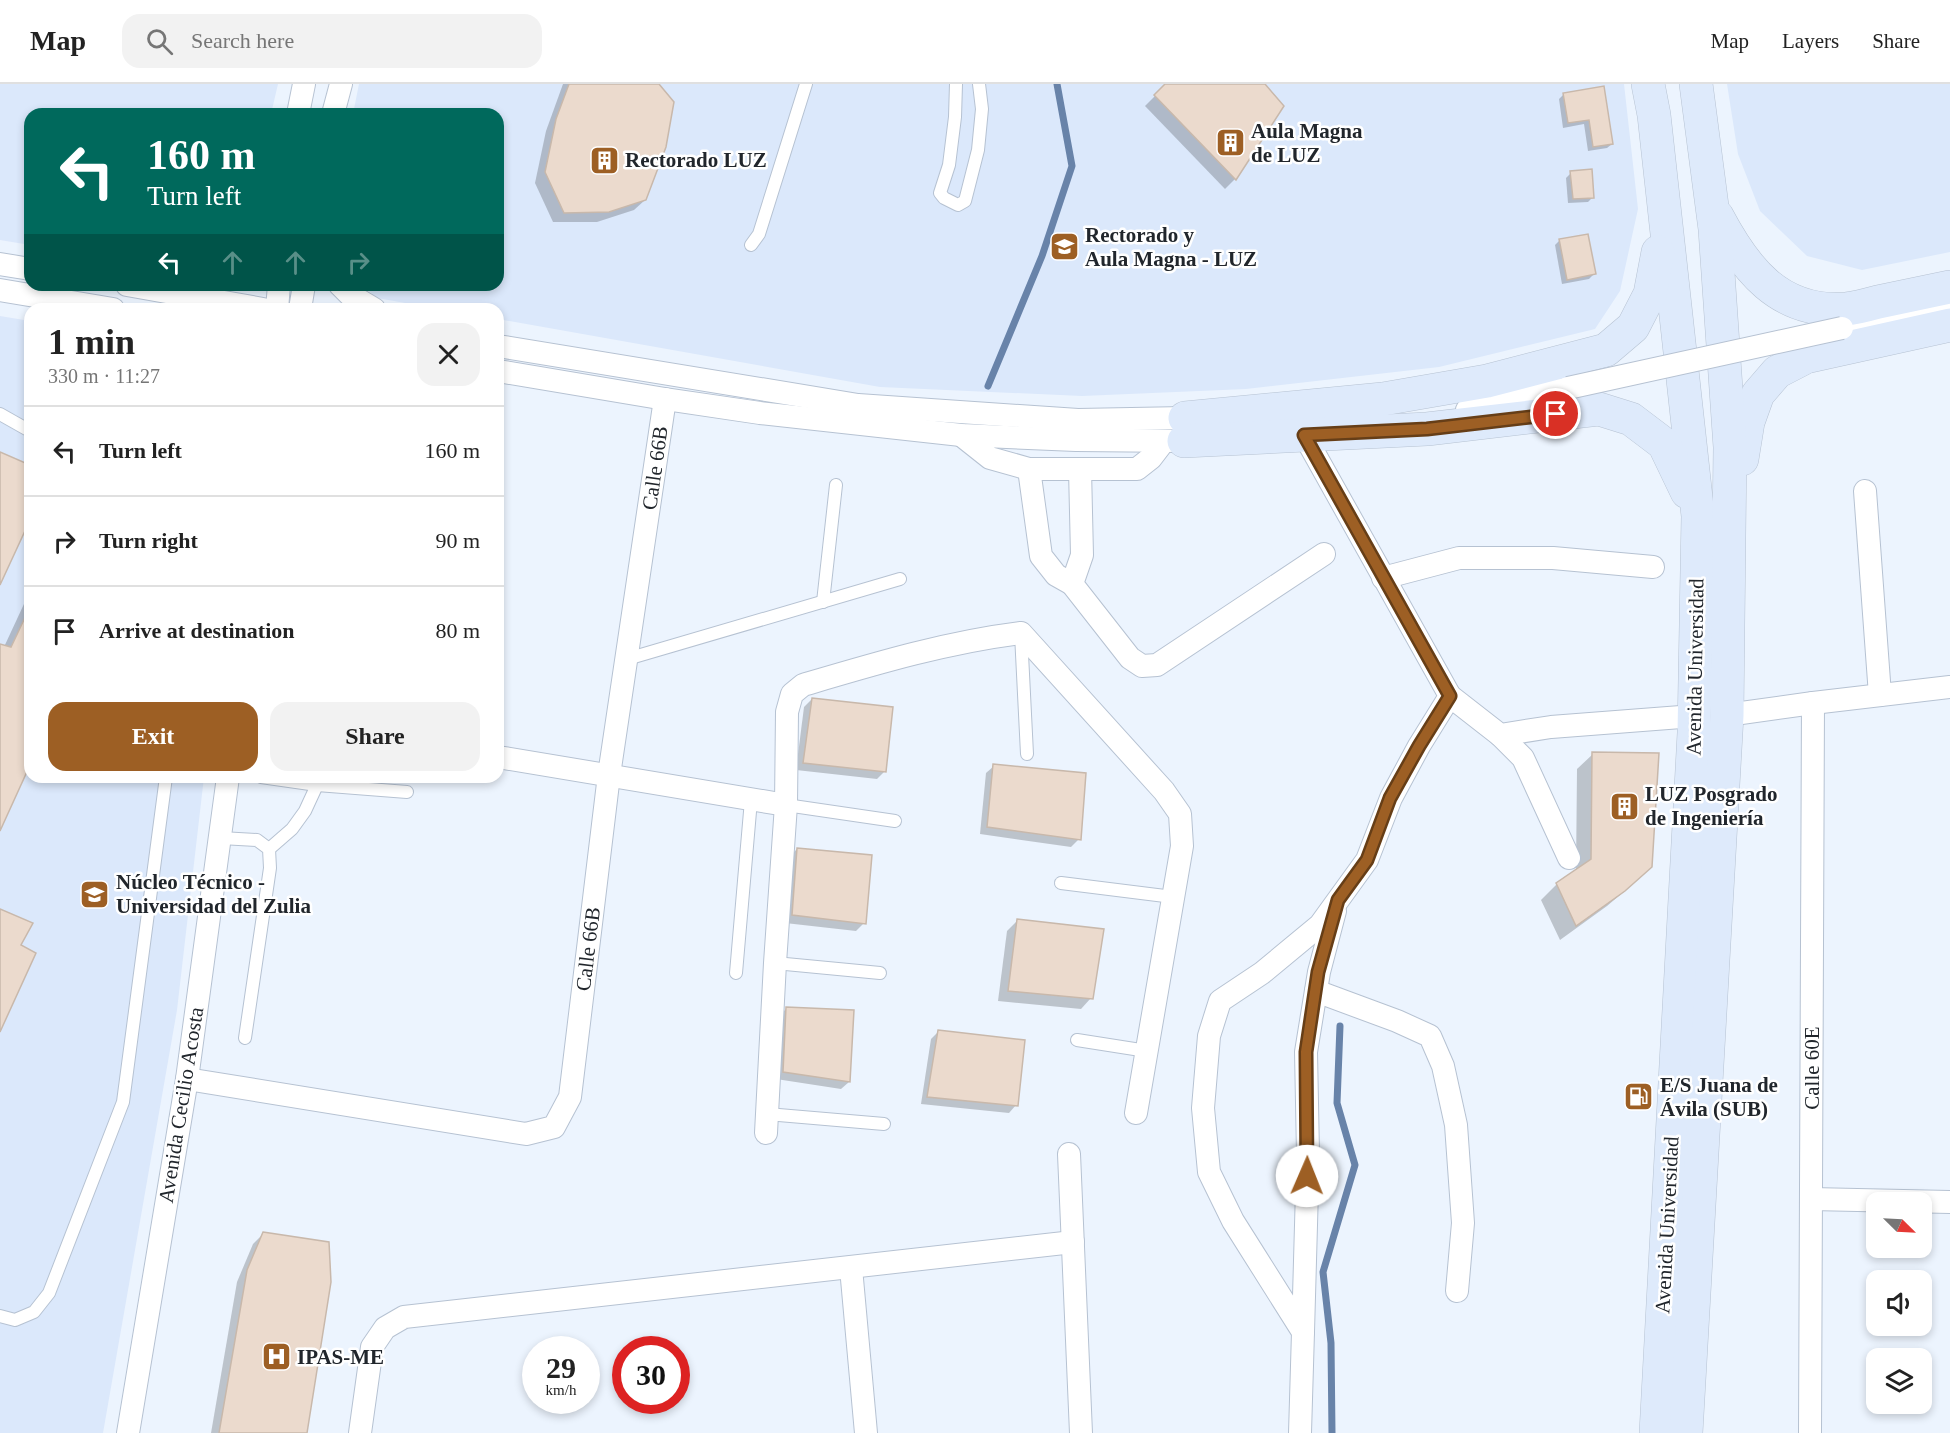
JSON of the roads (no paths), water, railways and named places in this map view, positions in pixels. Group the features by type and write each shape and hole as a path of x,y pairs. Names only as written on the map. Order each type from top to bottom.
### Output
{"street":[{"path":"299,108 304,84"},
{"path":"335,108 341,84"},
{"name":"Avenida Universidad","path":"1648,84 1654,115 1664,218 1713,518 1727,715 1686,1433"},
{"name":"Avenida Universidad","path":"1656,1433 1694,716 1713,518 1730,447 1711,205 1696,84"},
{"path":"1711,205 1730,240 1753,272 1772,290 1792,301 1817,308 1846,309 1950,287"},
{"path":"961,435 990,458 1029,469 1137,469 1178,433 1486,381 1606,350 1633,327 1650,294 1664,218"},
{"path":"0,264 24,268"},
{"path":"0,290 77,303"},
{"path":"186,291 237,303"},
{"path":"346,291 364,303"},
{"path":"504,372 760,413 961,435 1076,440 1219,428 1389,419 1479,408 1950,306"},
{"path":"1713,518 1758,394 1776,372 1806,357 1950,325"},
{"path":"504,347 858,405 1078,420 1178,433 1304,435 1427,429 1599,409 1631,419 1664,444 1713,518"},
{"name":"Calle 66B","path":"187,1079 526,1134 554,1127 570,1097 609,775 665,399"},
{"path":"1304,435 1450,696 1500,735 1523,758 1569,858"},
{"path":"1029,469 1041,556 1056,574 1072,584 1130,657 1142,666 1156,665 1324,554"},
{"path":"1072,584 1082,555 1080,470"},
{"path":"1865,491 1880,695"},
{"path":"1383,578 1459,558 1553,558 1653,567"},
{"path":"767,1124 786,805 787,712 792,694 803,684 893,659 996,636 1021,633 1164,791 1180,814 1182,846 1136,1113"},
{"path":"1727,715 1950,687"},
{"path":"1303,1332 1233,1221 1209,1172 1203,1108 1209,1036 1220,1001 1262,973 1320,925 1367,860 1390,798 1450,696"},
{"name":"Calle 60E","path":"1810,1433 1813,703"},
{"path":"1500,735 1551,727 1694,716"},
{"path":"504,758 786,805"},
{"name":"Avenida Cecilio Acosta","path":"128,1433 187,1079 227,783"},
{"path":"1300,1433 1308,1154 1306,1052 1318,972 1338,900"},
{"path":"1316,991 1397,1021 1430,1036 1443,1066 1456,1125 1463,1223 1457,1291"},
{"path":"1069,1154 1082,1433"},
{"path":"1811,1199 1950,1202"},
{"path":"360,1433 372,1347 385,1328 404,1317 1073,1242"},
{"path":"851,1268 866,1433"}],"lane":[{"path":"751,245 759,234 806,84"},
{"path":"956,84 955,117 949,165 940,193 944,198 958,205 965,201 978,150 982,109 979,84"},
{"path":"0,414 24,427"},
{"path":"823,602 836,485"},
{"path":"627,659 900,579"},
{"path":"1021,633 1027,754"},
{"path":"0,1328 34,1312 49,1293 123,1102 165,783"},
{"path":"303,783 407,792"},
{"path":"269,849 292,829 306,811 317,785"},
{"path":"736,973 751,800"},
{"path":"786,805 895,820"},
{"path":"221,838 257,840 269,849"},
{"path":"245,1038 270,868 269,849"},
{"path":"1061,883 1173,897"},
{"path":"775,963 880,973"},
{"path":"1077,1040 1147,1051"},
{"path":"767,1124 884,1124"},
{"path":"0,1316 15,1320"}],"waterway":[{"path":"988,386 1042,256 1072,166 1057,84"},
{"path":"1332,1433 1331,1343 1323,1272 1355,1165 1337,1103 1340,1026"}],"place":[{"name":"Aula Magna de LUZ","path":"1230,143"},
{"name":"Rectorado LUZ","path":"604,160"},
{"name":"Rectorado y Aula Magna - LUZ","path":"1064,247"},
{"name":"LUZ Posgrado de Ingeniería","path":"1624,806"},
{"name":"Núcleo Técnico - Universidad del Zulia","path":"95,894"},
{"name":"E/S Juana de Ávila (SUB)","path":"1639,1097"},
{"name":"IPAS-ME","path":"276,1357"}]}
